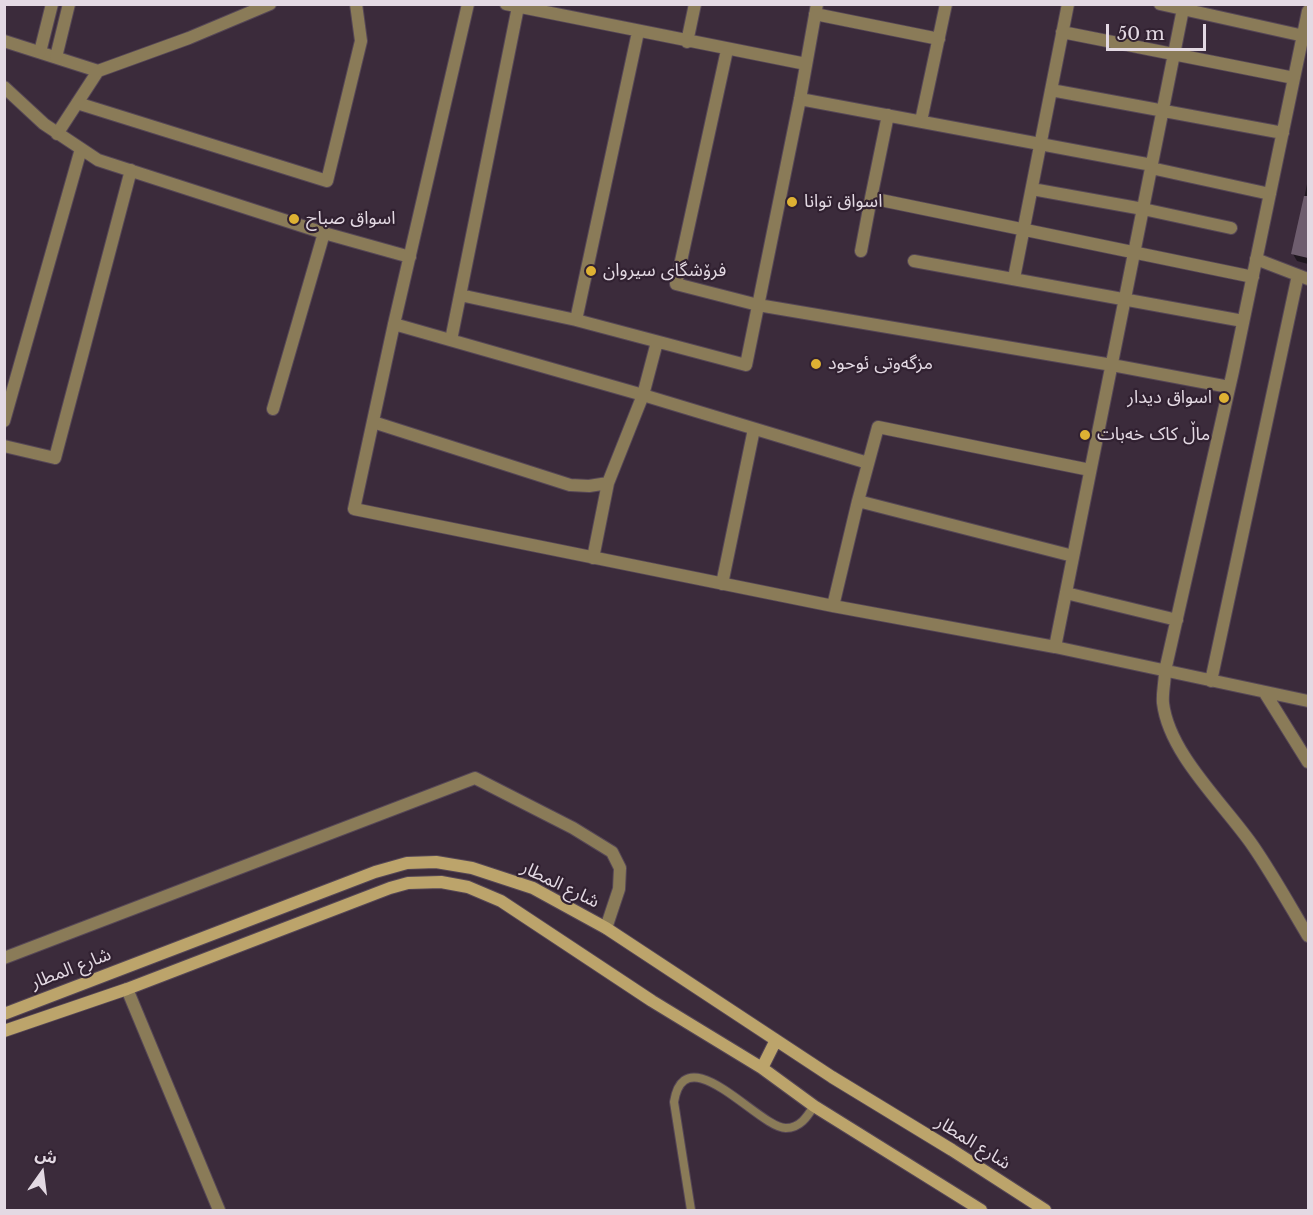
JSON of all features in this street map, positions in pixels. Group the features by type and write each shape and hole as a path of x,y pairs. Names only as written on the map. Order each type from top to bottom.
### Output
{"main road":[{"name":"شارع المطار","path":"4,1014 375,872 407,863 426,862 461,866 513,880 533,888 606,928 832,1077 1045,1210"},
{"name":"شارع المطار","path":"4,1031 127,988 390,888 408,883 441,882 468,887 501,901 643,995 762,1068 814,1106 981,1210"},
{"path":"762,1068 776,1040"}],"street":[{"path":"40,52 52,4"},
{"path":"56,57 69,4"},
{"path":"57,134 98,71 189,38 270,4"},
{"path":"77,103 327,181 362,41 356,4"},
{"path":"468,4 354,509 833,606 1055,647 1308,701"},
{"path":"687,42 694,4"},
{"path":"921,121 946,4"},
{"path":"1014,278 1068,4"},
{"path":"1160,4 1304,36"},
{"path":"451,340 512,6 806,64"},
{"path":"460,295 576,320 746,366 816,9 939,39"},
{"path":"1055,647 1183,9"},
{"path":"1308,11 1253,277 1166,671 1163,702 1168,725 1176,743 1252,845 1308,936"},
{"path":"576,320 638,32"},
{"path":"1062,32 1294,78"},
{"path":"4,41 98,71"},
{"path":"728,50 676,284 758,305 1229,387"},
{"path":"4,87 57,134 98,160 324,233 410,257"},
{"path":"1051,90 1283,133"},
{"path":"800,99 1041,144 1270,194"},
{"path":"861,251 888,115"},
{"path":"4,421 81,149"},
{"path":"4,446 55,458 131,170"},
{"path":"1032,189 1231,228"},
{"path":"871,198 1253,277"},
{"path":"273,409 324,233"},
{"path":"1211,681 1303,277 1256,259"},
{"path":"914,261 1243,321"},
{"path":"394,324 643,394 868,463"},
{"path":"593,558 608,483 643,394 657,342"},
{"path":"374,422 570,485 589,486 608,483"},
{"path":"833,606 878,427 1090,470"},
{"path":"722,584 754,429"},
{"path":"858,501 1073,556"},
{"path":"1065,593 1177,620"},
{"path":"1265,693 1308,762"},
{"path":"4,958 475,778 573,828 612,852 620,868 619,889 606,928"},
{"path":"127,988 219,1210"}],"lane":[{"path":"691,1210 674,1102 684,1082 690,1079 707,1079 721,1086 777,1127 795,1127 802,1123 814,1106"}],"building":[{"path":"1304,196 1308,196 1308,258 1291,254"}],"place":[{"name":"اسواق توانا","path":"792,202"},
{"name":"اسواق صباح","path":"294,219"},
{"name":"فرۆشگای سیروان","path":"591,271"},
{"name":"مزگەوتی ئوحود","path":"816,364"},
{"name":"اسواق ديدار","path":"1224,398"},
{"name":"ماڵ کاک خەبات","path":"1085,435"}]}
